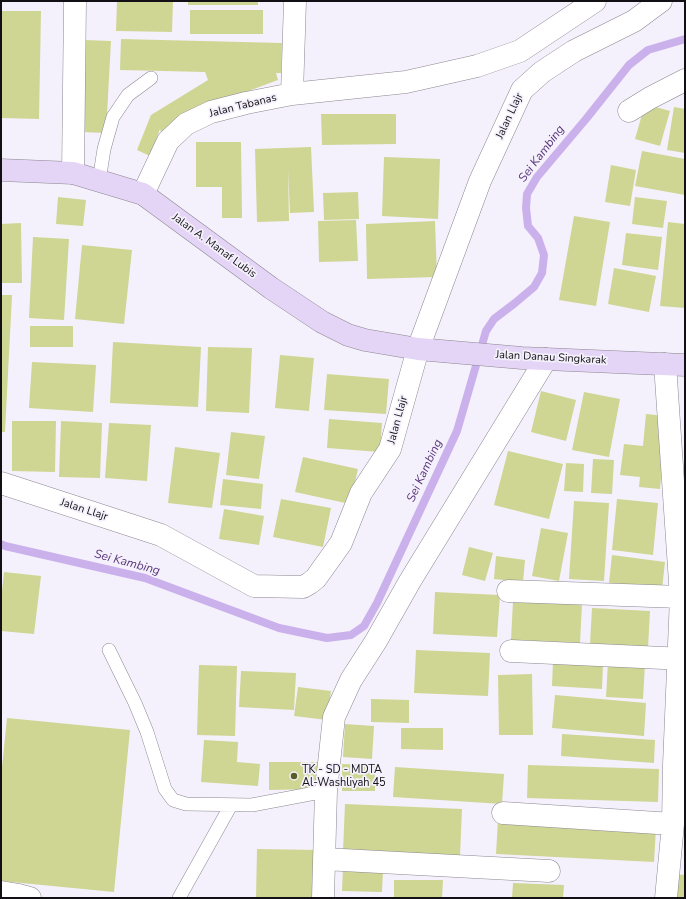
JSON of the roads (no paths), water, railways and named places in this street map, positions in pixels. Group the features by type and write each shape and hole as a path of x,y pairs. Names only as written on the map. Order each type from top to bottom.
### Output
{"street":[{"path":"73,173 75,1"},
{"name":"Jalan Tabanas","path":"143,194 168,141 186,124 211,112 292,94 295,1"},
{"path":"292,94 406,82 477,66 520,51 572,8 595,1"},
{"name":"Jalan Llajr","path":"1,483 160,535 254,586 303,587 310,583 316,578 341,543 361,493 390,449 418,349 480,180 522,90 542,72 574,51 634,21 662,1"},
{"path":"629,110 685,80"},
{"name":"Jalan A. Manaf Lubis","path":"1,170 73,173 143,194 271,288 322,322 348,335 365,340 418,349"},
{"name":"Jalan Danau Singkarak","path":"418,349 522,358 675,364"},
{"path":"323,898 326,791 334,717 351,680 546,359"},
{"path":"666,898 680,765 682,659 682,588 675,364"},
{"path":"508,591 682,588"},
{"path":"511,651 682,659"},
{"path":"503,813 673,824"},
{"path":"324,859 549,870"},
{"path":"1,892 30,898"}],"lane":[{"path":"99,180 104,149 113,117 128,95 151,78"},
{"path":"109,650 135,703 147,732 165,789 173,800 186,804 252,805 326,791"},
{"path":"179,898 231,805"}],"waterway":[{"name":"Sei Kambing","path":"1,544 145,578 279,628 327,638 351,635 364,626 377,603 457,431 486,331 494,319 534,287 542,273 544,255 538,238 528,226 526,208 527,194 537,177 629,65 648,50 685,39"}],"place":[{"name":"TK - SD - MDTA Al-Washliyah 45","path":"294,776"}]}
